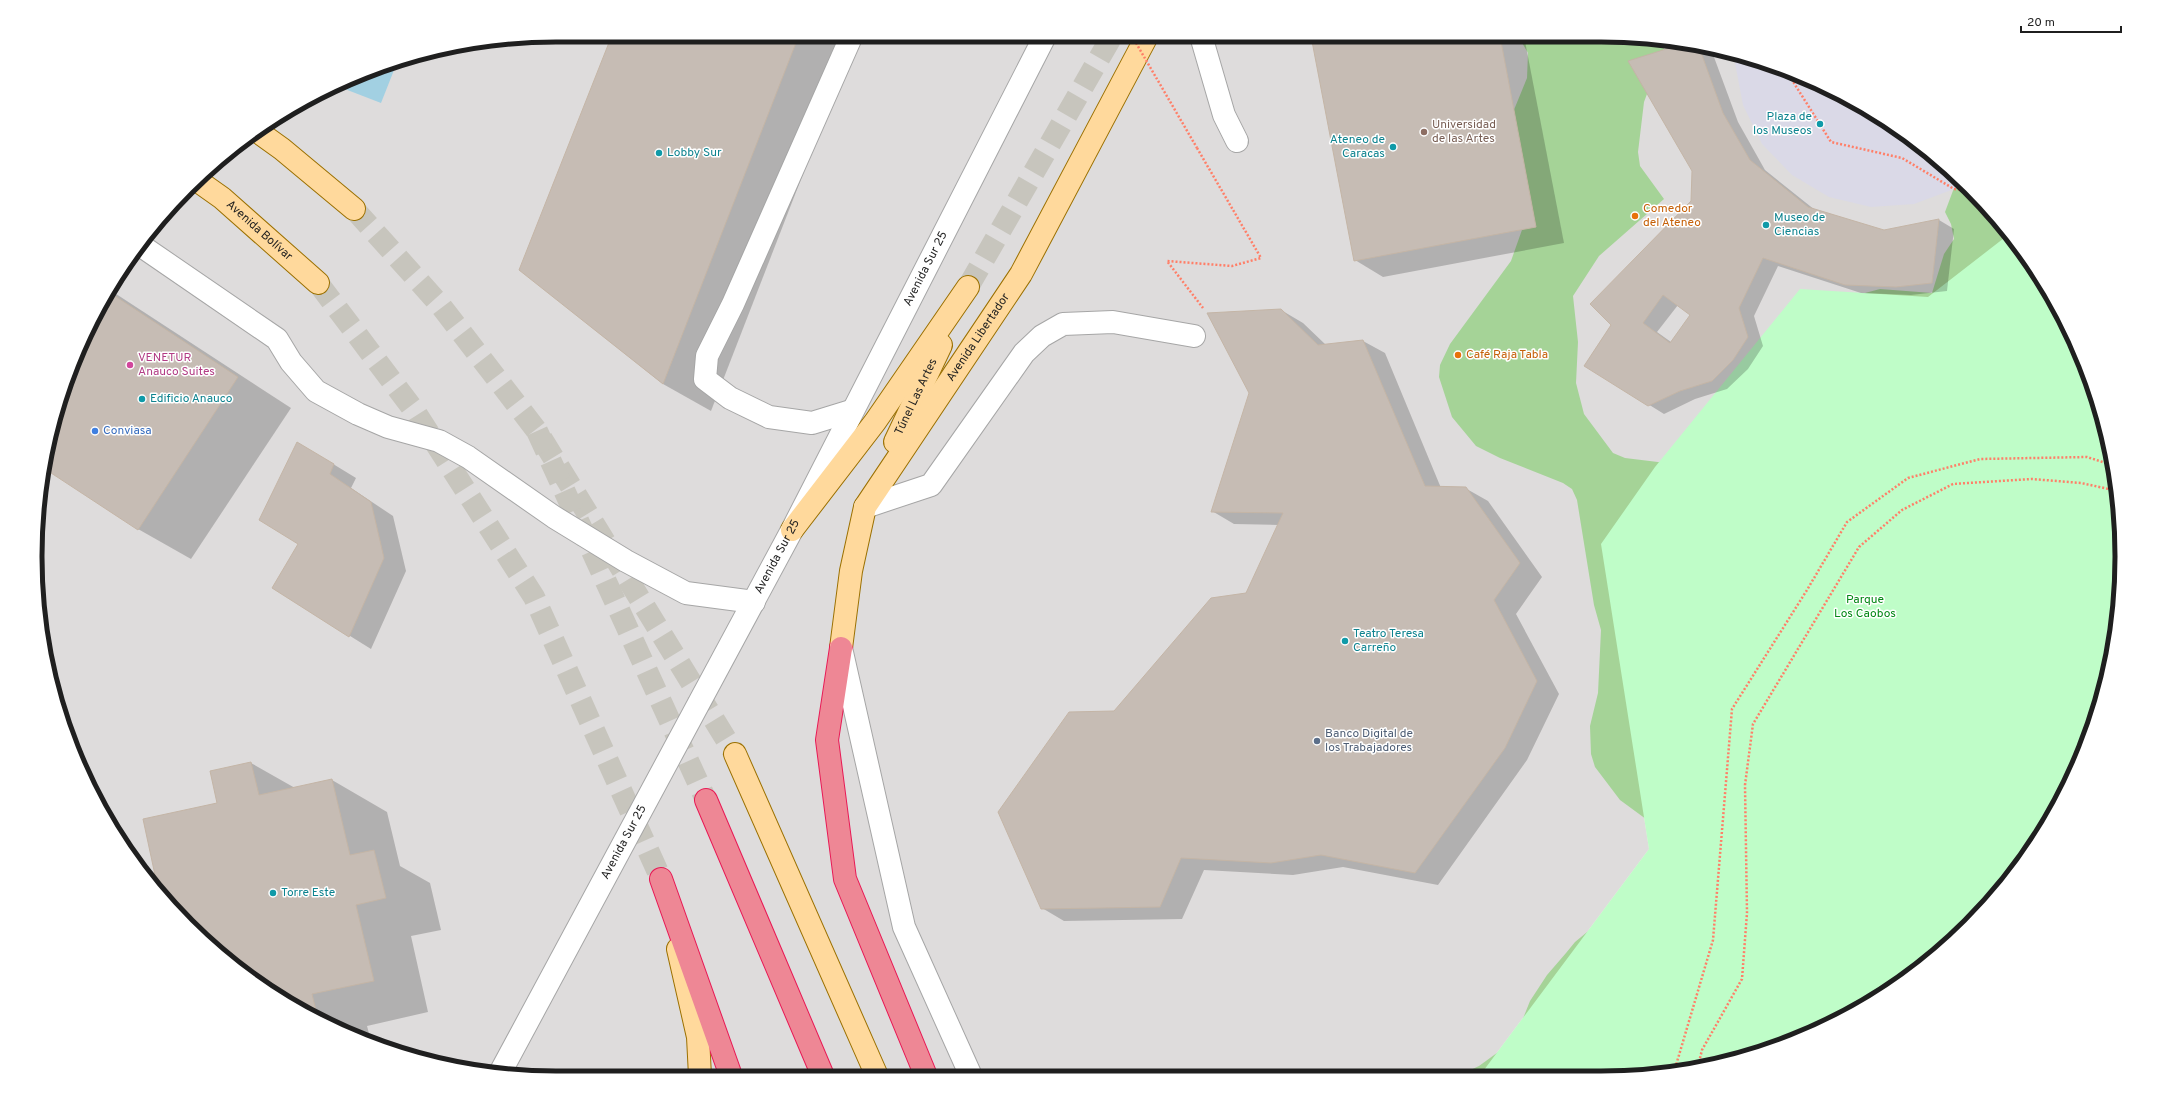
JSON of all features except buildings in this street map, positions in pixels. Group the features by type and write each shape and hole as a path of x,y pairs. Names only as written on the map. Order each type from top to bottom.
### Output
{"highway":[{"path":"841,648 828,740 845,879 924,1071"},
{"path":"706,800 821,1071"},
{"path":"661,880 730,1071"}],"main road":[{"name":"Avenida Libertador","path":"841,648 851,571 865,507 1021,274 1144,42"},
{"path":"262,135 282,149 354,209"},
{"name":"Avenida Bolívar","path":"202,184 222,198 318,283"},
{"name":"Túnel Las Artes","path":"792,530 875,422 968,287 865,507"},
{"path":"735,754 875,1071"},
{"path":"661,880 698,1037 700,1071"}],"street":[{"path":"849,42 733,304 707,356 705,379 730,398 769,416 812,423 851,411"},
{"path":"1032,58 1033,42"},
{"name":"Avenida Sur 25","path":"503,1068 792,530 851,411 1041,42"},
{"path":"1203,42 1224,115 1237,141"},
{"path":"145,248 277,339 291,362 316,391 376,422 439,441 468,457 561,521 626,561 686,593 754,602"},
{"path":"865,507 931,485 1024,353 1042,336 1063,324 1112,322 1194,336"},
{"path":"841,648 904,927 969,1071"}],"path":[{"path":"1135,42 1261,258 1232,266 1167,261 1207,313"},
{"path":"1790,78 1831,142 1902,158 1954,190 1961,190"},
{"path":"1676,1066 1713,940 1732,709 1807,590 1846,522 1908,478 1980,459 2087,457 2106,463"},
{"path":"1699,1061 1702,1050 1742,979 1747,913 1745,785 1754,724 1859,547 1902,510 1952,484 2032,479 2081,483 2111,489"}],"shaded area":[{"path":"556,42 1600,42 1668,46 1734,60 1766,69 1828,95 1858,111 1886,129 1914,148 1940,170 1987,217 2004,238 1601,544 1649,849 1483,1071 556,1071 489,1067 423,1053 391,1044 329,1018 299,1002 243,965 217,943 170,896 148,870 111,814 95,784 69,722 52,657 46,624 43,590 43,523 46,489 60,423 69,391 81,360 111,299 148,243 170,217 217,170 243,148 271,129 299,111 329,95 391,69 456,52 489,46"},
{"name":"Plaza de los Museos","path":"1736,60 1766,69 1797,81 1858,111 1914,148 1958,187 1914,204 1871,207 1829,197 1792,175 1762,144 1743,105"}],"green space":[{"name":"Parque Los Caobos","path":"1522,42 1600,42 1665,46 1644,102 1638,152 1640,166 1664,199 1599,256 1573,296 1578,342 1576,383 1584,414 1613,453 1625,458 1666,463 1838,312 1865,293 1880,289 1932,293 1944,254 1954,239 1951,224 1945,212 1955,185 1987,217 2009,243 2046,299 2062,329 2088,391 2105,456 2111,489 2115,556 2114,590 2111,624 2097,690 2088,722 2062,784 2046,814 2009,870 1987,896 1940,943 1914,965 1858,1002 1828,1018 1766,1044 1701,1061 1668,1067 1600,1071 1468,1071 1479,1066 1501,1050 1520,1026 1530,1001 1547,975 1575,942 1631,896 1650,847 1650,822 1620,800 1595,767 1591,754 1590,726 1598,693 1601,630 1594,605 1577,500 1572,489 1563,483 1500,458 1476,446 1452,417 1439,377 1440,365 1450,344 1511,261 1523,227 1509,122 1527,78 1528,53"},
{"name":"Parque Los Caobos","path":"2005,238 2046,299 2062,329 2088,391 2105,456 2111,489 2114,523 2114,590 2111,624 2105,657 2088,722 2062,784 2046,814 2009,870 1987,896 1940,943 1914,965 1886,984 1858,1002 1828,1018 1766,1044 1701,1061 1668,1067 1600,1071 1483,1071 1649,849 1601,544 1655,467 1800,289 1928,297"}],"water":[{"path":"395,68 381,103 343,88"}],"tunnel":[{"path":"968,287 1109,42"},
{"path":"354,209 441,306 537,431 735,754"},
{"path":"318,283 416,413 534,597 661,879"},
{"path":"537,431 706,800"}],"place":[{"name":"Plaza de los Museos","path":"1820,124"},
{"name":"Universidad de las Artes","path":"1424,132"},
{"name":"Ateneo de Caracas","path":"1393,147"},
{"name":"Lobby Sur","path":"659,153"},
{"name":"Comedor del Ateneo","path":"1635,216"},
{"name":"Museo de Ciencias","path":"1766,225"},
{"name":"Café Raja Tabla","path":"1458,355"},
{"name":"VENETUR Anauco Suites","path":"130,365"},
{"name":"Edificio Anauco","path":"142,399"},
{"name":"Conviasa","path":"95,431"},
{"name":"Teatro Teresa Carreño","path":"1345,641"},
{"name":"Banco Digital de los Trabajadores","path":"1317,741"},
{"name":"Torre Este","path":"273,893"}]}
